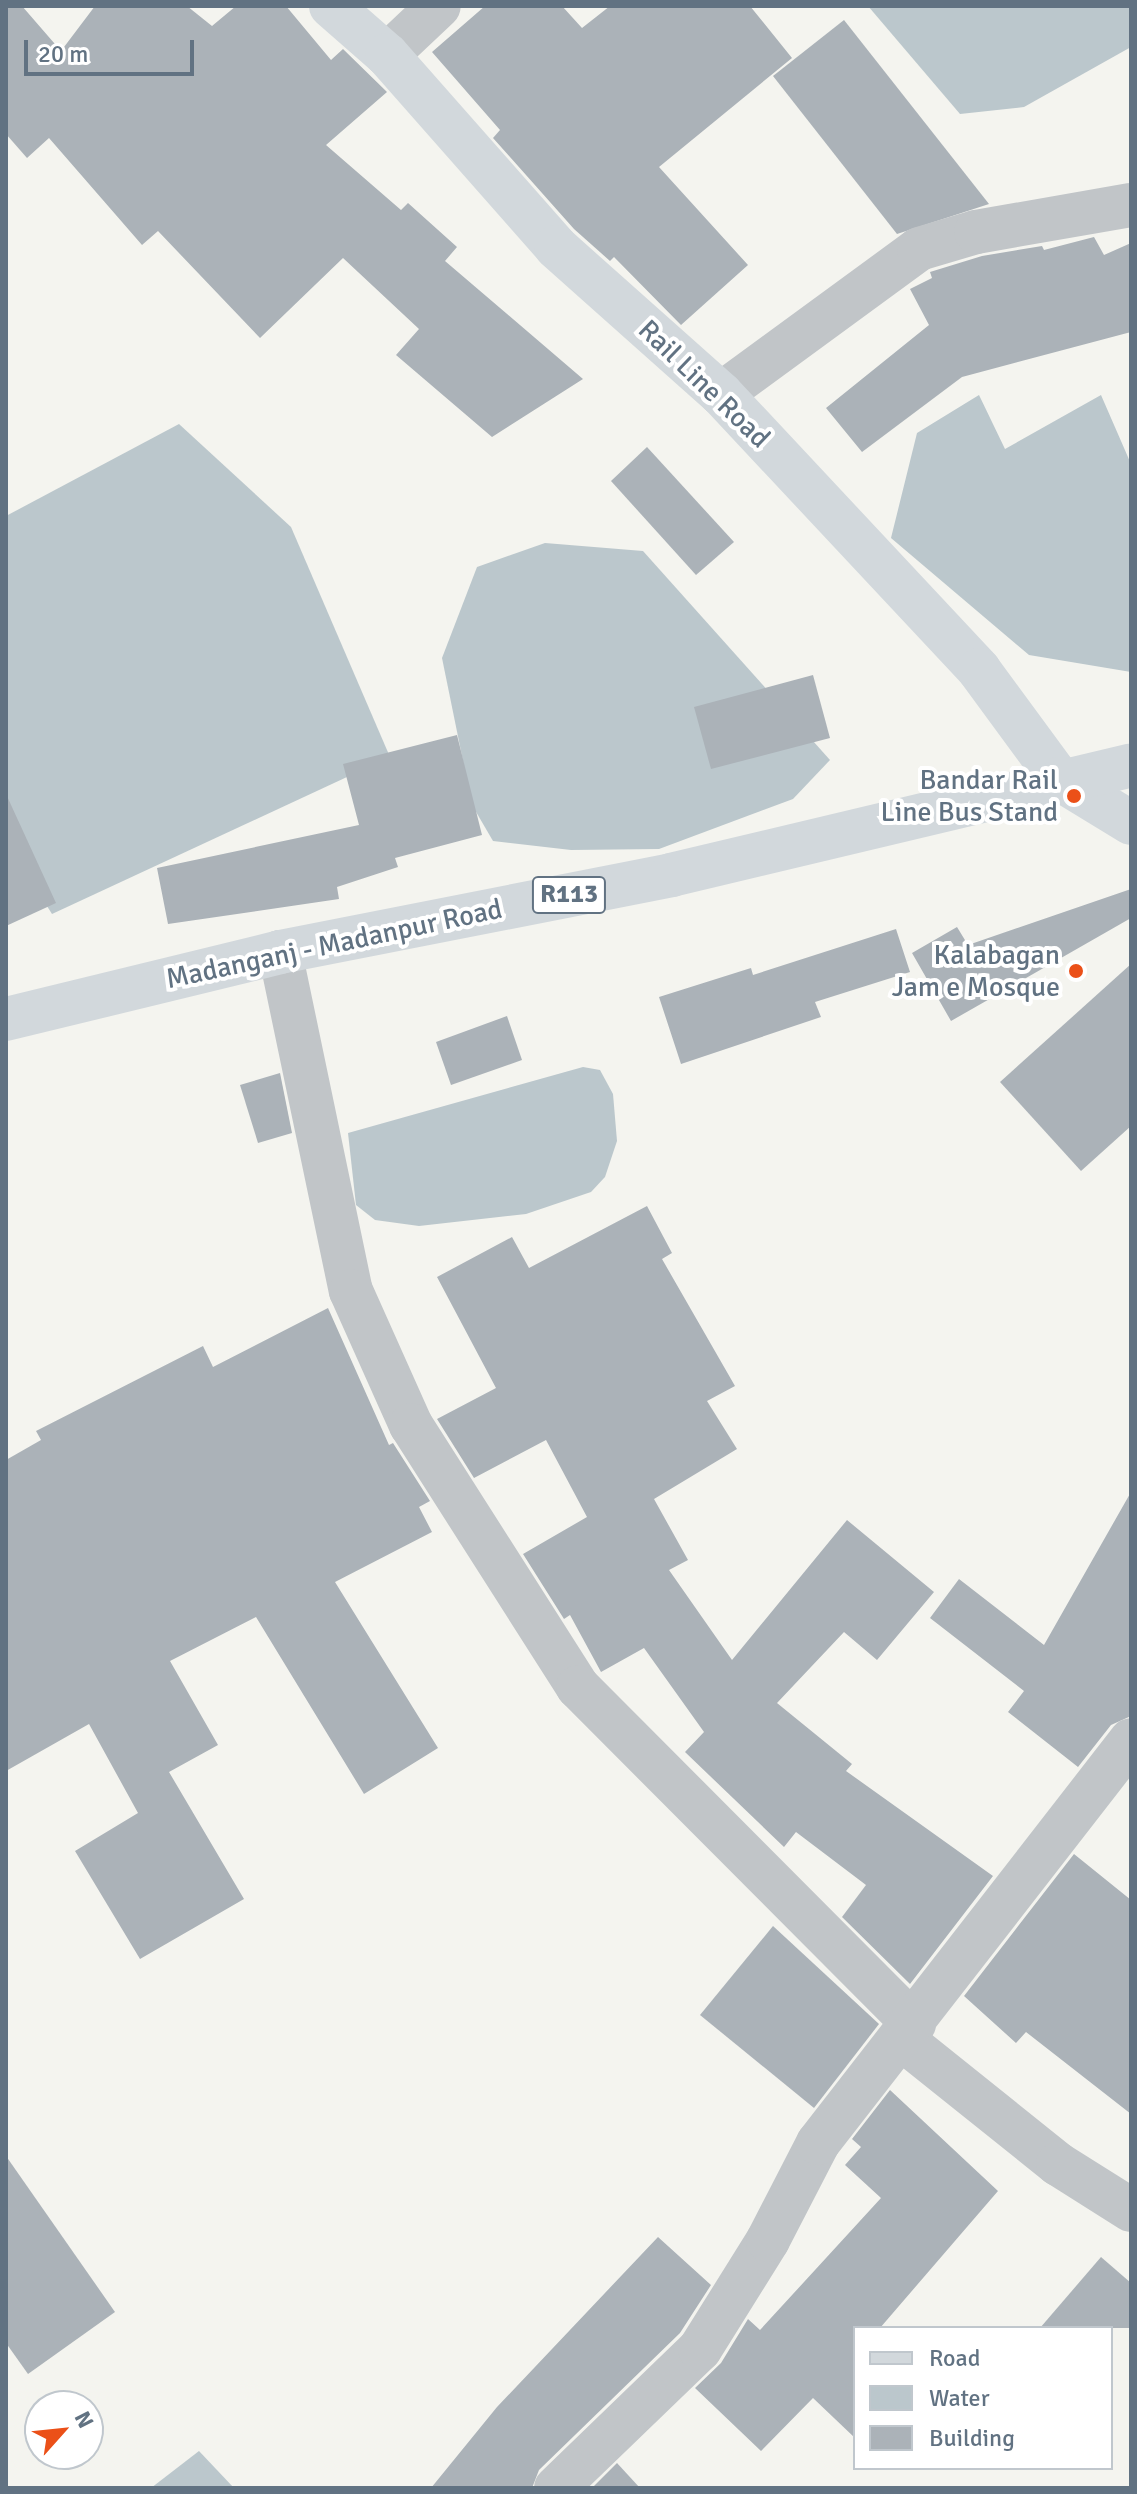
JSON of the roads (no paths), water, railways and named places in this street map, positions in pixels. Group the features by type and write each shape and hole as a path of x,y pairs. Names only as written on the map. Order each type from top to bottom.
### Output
{"street":[{"name":"Rail Line Road","path":"331,6 387,55 556,247 721,394 979,670 1059,779"},
{"path":"387,55 439,6"},
{"path":"721,394 919,249 976,232 1131,205"},
{"name":"Madanganj - Madanpur Road","path":"6,1019 280,952 671,875 1059,779 1131,765"},
{"path":"1059,779 1131,823"},
{"path":"280,952 351,1291 411,1425 578,1687 908,2031 1058,2164 1131,2210"},
{"path":"556,2488 700,2349 768,2240 818,2143 1131,1740"}],"water":[{"path":"868,6 1131,6 1131,47 1024,107 960,114"},
{"path":"979,395 1005,449 1101,395 1131,464 1131,672 1029,655 891,538 917,433"},
{"path":"179,424 291,527 390,757 52,914 6,841 6,516"},
{"path":"545,543 643,551 830,760 793,799 659,849 571,850 493,841 472,805 442,658 477,567"},
{"path":"583,1067 600,1070 613,1094 617,1141 605,1177 591,1192 526,1214 419,1226 375,1220 356,1205 348,1133"},
{"path":"199,2451 234,2488 151,2488"}],"place":[{"name":"Bandar Rail Line Bus Stand","path":"1074,796"},
{"name":"Kalabagan Jam e Mosque","path":"1076,971"}]}
